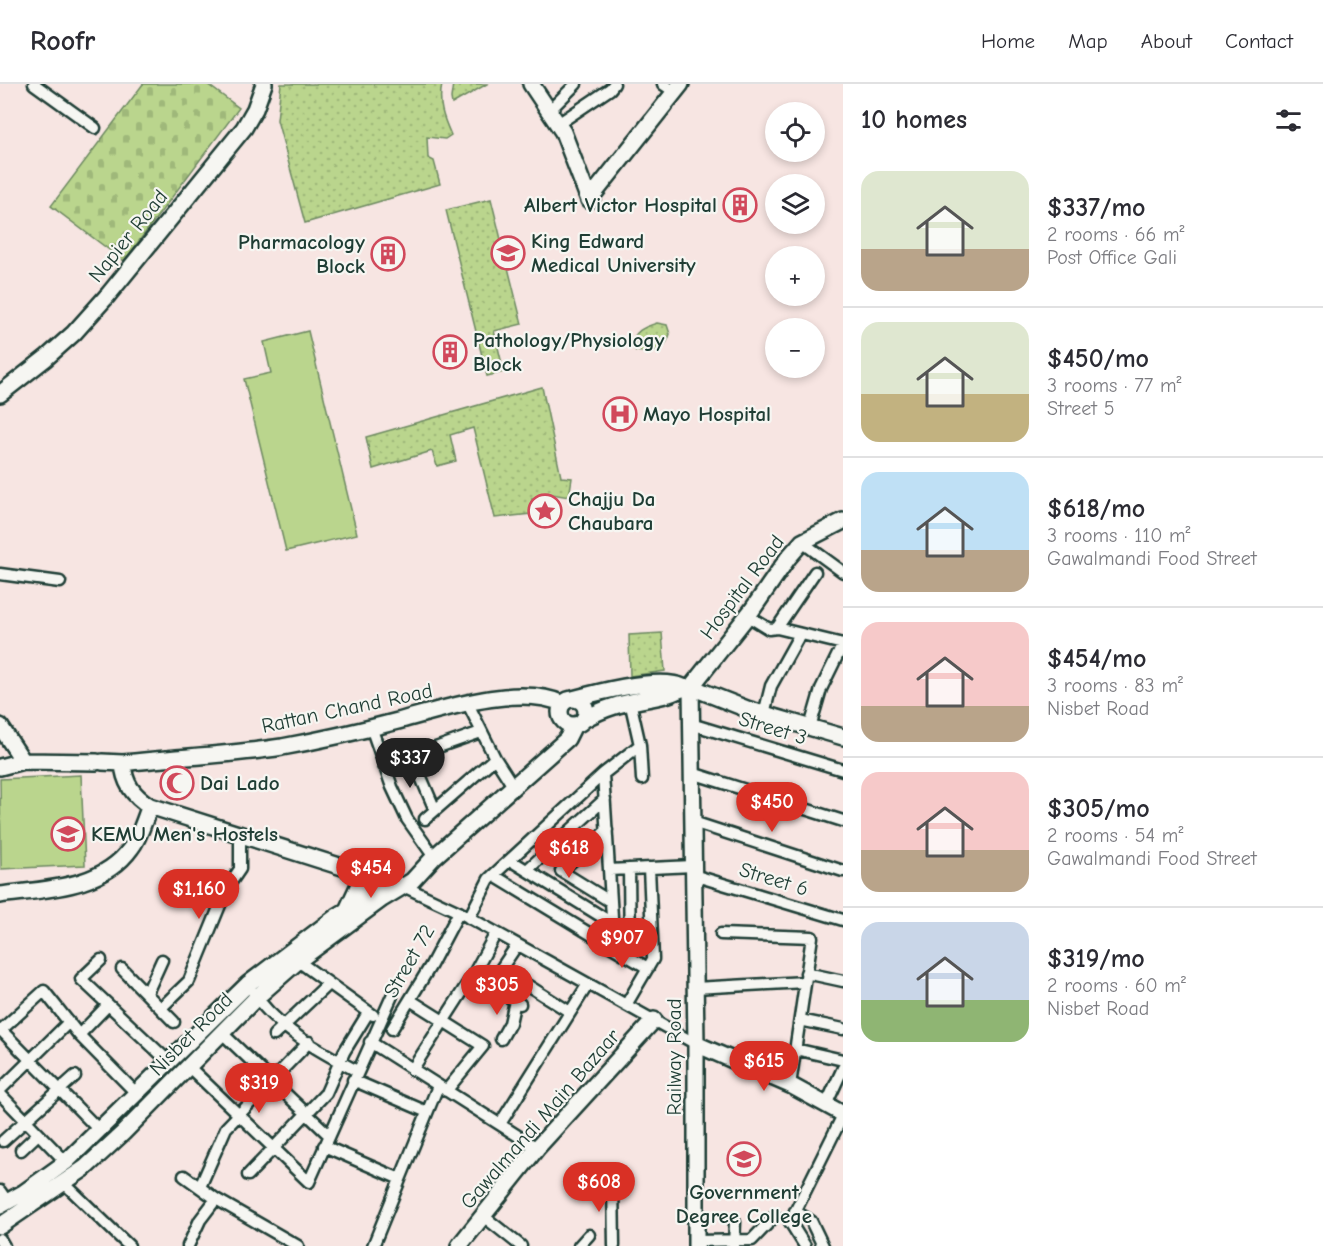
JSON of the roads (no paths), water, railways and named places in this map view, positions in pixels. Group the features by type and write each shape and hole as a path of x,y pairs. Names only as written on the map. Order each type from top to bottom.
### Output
{"main road":[{"name":"Napier Road","path":"0,394 67,339 108,295 244,128 255,109 264,84"},
{"path":"531,84 563,132 589,200 673,87"},
{"name":"Hospital Road","path":"687,687 748,616 788,558 802,542 843,521"},
{"path":"687,687 670,694 630,701 604,709 579,723 566,724 561,718 560,711 568,702 609,690 668,682 687,687 764,714 843,737"},
{"name":"Railway Road","path":"687,687 691,724 693,822 696,1244"},
{"name":"Rattan Chand Road","path":"0,766 23,762 123,763 279,747 326,739 467,702 530,696 568,702"},
{"path":"568,702 584,705 586,713 579,723"},
{"name":"Nisbet Road","path":"2,1199 23,1193 66,1162 169,1062 252,991 295,947 347,910 399,884 412,881 434,857 567,739 579,723"},
{"path":"0,726 23,762"},
{"path":"0,757 23,762"},
{"path":"123,763 128,785 138,798 150,806 399,884"},
{"path":"0,895 68,886 107,871 131,848 150,806"},
{"path":"347,910 365,872"},
{"name":"Nisbet Road","path":"0,1226 65,1184 123,1133 222,1033 252,991 298,961 381,900 399,884"},
{"name":"Gawalmandi Main Bazaar","path":"459,1246 537,1148 654,1020"},
{"path":"696,1044 790,1085 843,1114"},
{"path":"23,1193 30,1207"}],"street":[{"path":"34,84 95,128"},
{"path":"549,111 576,84"},
{"path":"558,124 614,84"},
{"path":"802,542 843,572"},
{"path":"777,628 815,572"},
{"path":"0,574 60,582"},
{"path":"748,616 769,629 777,628 843,644 822,689 810,727"},
{"path":"764,714 771,686 800,634"},
{"path":"630,701 640,746 642,779"},
{"path":"467,702 495,758 513,786"},
{"name":"Street 3","path":"691,724 843,770"},
{"path":"371,727 384,766 407,819 434,857"},
{"path":"384,766 481,732"},
{"name":"Street 72","path":"392,1029 464,915 493,875 603,774 640,746"},
{"path":"412,756 435,810"},
{"path":"425,819 495,758"},
{"path":"692,773 843,821"},
{"path":"603,774 613,933 610,946"},
{"path":"527,870 605,799"},
{"path":"693,822 843,871"},
{"path":"607,830 561,871 611,902"},
{"path":"161,1008 189,981 227,888 240,869 240,834"},
{"path":"510,860 612,923"},
{"path":"626,1005 653,959 649,868"},
{"name":"Street 6","path":"609,870 649,868 693,870 843,920"},
{"path":"629,869 630,957"},
{"path":"493,875 648,968"},
{"path":"399,884 464,915 696,1044"},
{"path":"412,1070 473,975 496,933"},
{"path":"722,934 812,937 790,1085"},
{"path":"490,985 517,945"},
{"path":"101,960 81,980 169,1062"},
{"path":"147,993 162,960"},
{"path":"298,961 368,1013 381,1018"},
{"path":"122,969 174,1022"},
{"path":"473,975 517,1002 510,1023 501,1039"},
{"path":"695,988 806,978 843,981"},
{"path":"524,983 570,1012"},
{"path":"274,1035 328,984"},
{"path":"500,1124 588,984"},
{"path":"252,991 284,1025 340,1062 355,1076 427,1112"},
{"path":"99,1130 0,1030 44,992 79,1035 137,1094"},
{"path":"188,1066 309,1182 392,996"},
{"path":"373,1246 427,1112 442,1089 483,1046 410,1000"},
{"path":"79,1035 108,1005"},
{"path":"248,1175 326,1093 340,1062 368,1013"},
{"path":"800,1020 843,1029"},
{"path":"0,1090 69,1022"},
{"path":"222,1033 329,1135"},
{"path":"200,1187 223,1134 238,1114 309,1042"},
{"path":"370,1042 537,1148"},
{"path":"795,1048 843,1060"},
{"path":"826,1105 843,1068"},
{"path":"3,1141 75,1076"},
{"path":"0,1095 66,1162"},
{"path":"804,1246 790,1222 843,1114"},
{"path":"21,1150 38,1134"},
{"path":"324,1146 400,1179"},
{"path":"184,1176 216,1199 298,1246"},
{"path":"613,1181 614,1246"},
{"path":"65,1184 129,1246"},
{"path":"188,1246 201,1220 216,1199"},
{"path":"795,1211 811,1221 823,1246"},
{"path":"482,1215 521,1246"},
{"path":"696,1244 734,1244 752,1240 775,1216"},
{"path":"734,1244 735,1222"},
{"path":"579,1246 589,1235"},
{"path":"0,1239 4,1246"}],"place":[{"name":"Albert Victor Hospital","path":"740,205"},
{"name":"King Edward Medical University","path":"508,253"},
{"name":"Pharmacology Block","path":"388,254"},
{"name":"Pathology/Physiology Block","path":"450,352"},
{"name":"Mayo Hospital","path":"620,414"},
{"name":"Chajju Da Chaubara","path":"545,511"},
{"name":"Dai Lado","path":"177,783"},
{"name":"KEMU Men's Hostels","path":"68,834"},
{"name":"Government Degree College","path":"744,1159"}]}
